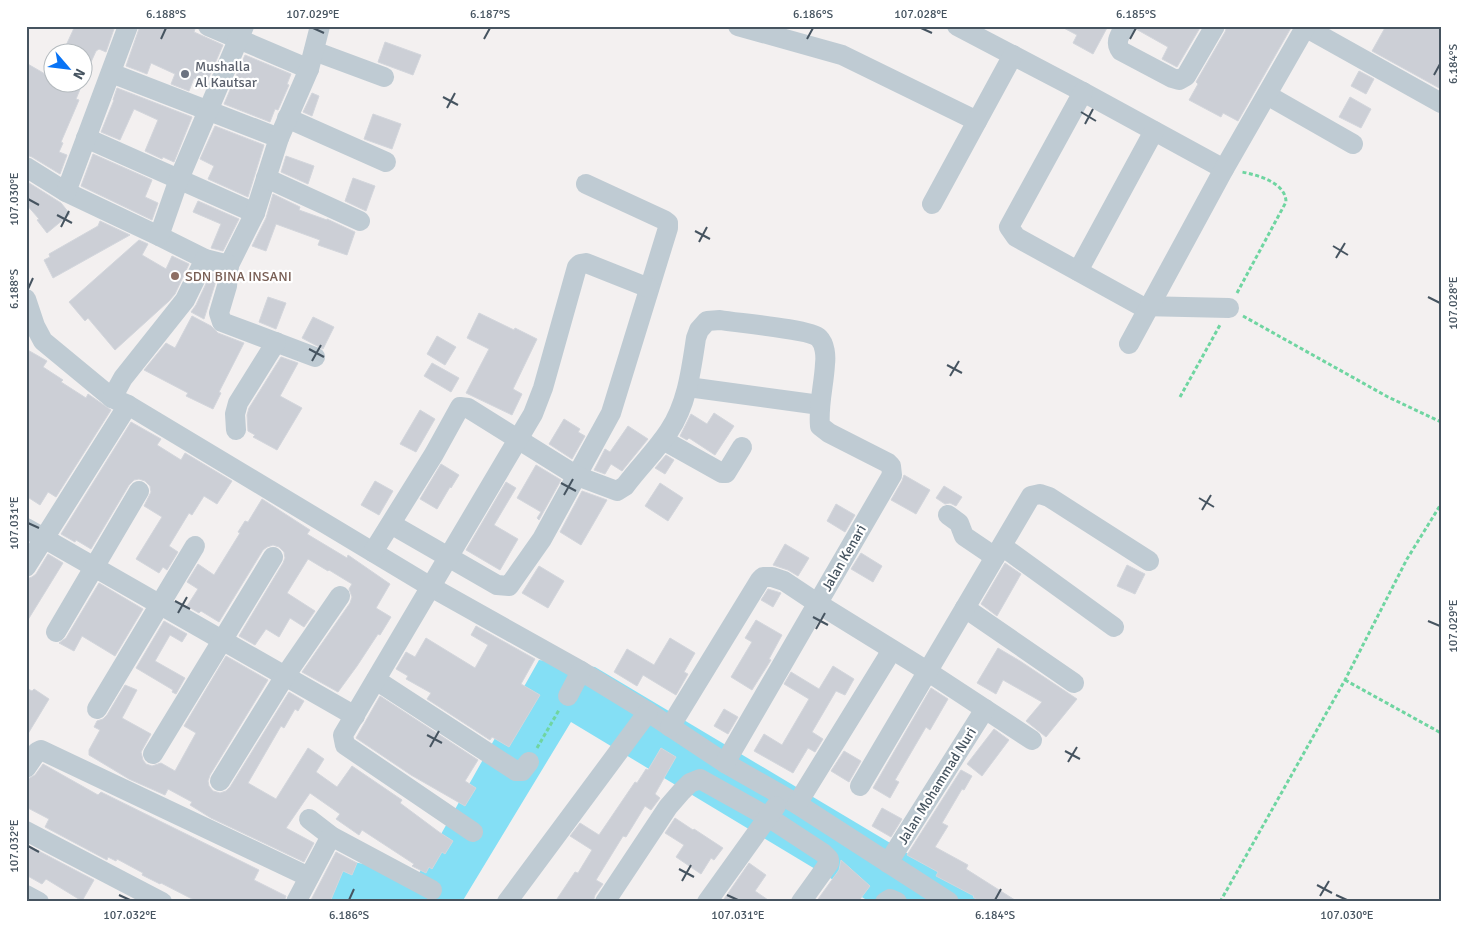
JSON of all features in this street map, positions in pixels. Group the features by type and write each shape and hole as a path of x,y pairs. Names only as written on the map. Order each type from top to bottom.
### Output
{"street":[{"path":"66,192 128,26"},
{"path":"208,26 242,33 311,60 384,78"},
{"path":"315,357 222,322 219,312 227,286 229,266 255,213 279,138 311,60 320,26"},
{"path":"738,26 842,55 978,121"},
{"path":"957,26 1224,169"},
{"path":"1125,26 1117,41 1117,46 1121,52 1179,80 1186,76 1215,26"},
{"path":"1129,344 1224,169 1305,27 1441,103"},
{"path":"159,236 179,179 242,33"},
{"path":"932,204 1013,55"},
{"path":"111,72 279,138"},
{"path":"1083,92 1009,227 1016,237 1141,306 1230,308"},
{"path":"1267,95 1353,144"},
{"path":"287,118 386,162"},
{"path":"1078,271 1154,131"},
{"path":"86,138 255,213"},
{"path":"26,167 66,192 205,259 229,266"},
{"path":"266,178 360,222"},
{"path":"391,524 497,584 509,586 542,539 611,413 668,228 668,224 664,220 586,184"},
{"path":"26,567 44,538 119,394 185,300 205,259"},
{"path":"473,832 345,745 343,735 533,414 543,388 574,274 578,266 584,263 589,264 649,288"},
{"path":"26,299 35,326 43,341 119,394 431,587 575,683 642,720 670,726 725,762 780,806 829,859 829,862 801,902"},
{"path":"373,552 460,407 468,408 577,476 618,491 625,486 670,430 680,410 688,387 696,338 699,330 707,321 720,320 803,332 818,337 823,343 825,361 820,405 688,387"},
{"path":"236,430 235,414 238,403 276,342"},
{"name":"Jalan Kenari","path":"725,762 892,475 891,466 888,463 829,433 820,426 820,405"},
{"path":"663,440 722,473 726,473 742,447"},
{"path":"56,632 138,491"},
{"path":"860,786 1031,496 1040,494 1049,497 1149,561"},
{"path":"948,515 959,524 964,536 998,552 1114,627"},
{"path":"26,528 355,716"},
{"path":"97,710 195,546"},
{"path":"153,754 273,557"},
{"path":"670,726 756,585 763,577 772,577 784,581 928,671 1032,740"},
{"path":"220,781 285,676 340,596"},
{"path":"965,608 1074,683"},
{"path":"707,902 780,806 892,650"},
{"path":"376,680 518,766"},
{"name":"Jalan Mohammad Nuri","path":"888,863 985,709"},
{"path":"507,902 642,720"},
{"path":"26,768 37,752 41,750 309,877"},
{"path":"605,902 668,807 690,783 700,778 780,806 888,863 949,902"},
{"path":"309,819 331,836 432,890"},
{"path":"26,831 162,902"},
{"path":"296,902 331,836"},
{"path":"26,895 39,902"},
{"path":"885,902 890,899 897,902"}],"path":[{"path":"1180,397 1286,202 1286,196 1281,188 1254,174 1224,169"},
{"path":"1230,308 1388,397 1441,422"},
{"path":"1220,902 1345,680 1407,559 1441,504"},
{"path":"1345,680 1441,733"},
{"path":"518,766 575,683"}],"water":[{"path":"539,660 595,667 989,902 870,902 571,722 462,902 317,902 339,859 418,875"}],"building":[{"path":"75,26 115,26 106,52 99,49 92,60 92,42 68,42"},
{"path":"140,26 196,26 194,32 223,45 206,84 194,78 189,91 171,84 175,74 151,63 147,74 126,66"},
{"path":"1060,26 1108,26 1093,54 1073,43 1077,35"},
{"path":"1137,26 1201,26 1177,67 1162,59 1168,47 1136,29"},
{"path":"1227,26 1292,26 1238,121 1223,113 1221,117 1189,100 1198,84 1196,82"},
{"path":"1386,26 1441,26 1441,89 1372,51"},
{"path":"385,42 421,55 413,75 378,62"},
{"path":"245,55 291,74 287,84 289,85 278,110 275,109 270,122 224,104"},
{"path":"26,63 42,72 42,92 79,92 76,99 79,100 61,142 63,143 59,152 67,155 60,174 26,155"},
{"path":"1359,71 1374,79 1366,94 1351,86"},
{"path":"117,88 192,117 174,162 145,151 158,120 134,109 120,140 101,132"},
{"path":"312,93 319,96 312,116 303,112"},
{"path":"1350,97 1371,109 1361,128 1339,117"},
{"path":"373,114 401,124 392,149 364,139"},
{"path":"215,126 264,145 248,197 208,179 214,166 200,159"},
{"path":"93,154 152,180 145,197 158,203 152,220 81,186"},
{"path":"286,156 314,166 308,184 281,172"},
{"path":"353,178 375,186 366,211 345,201"},
{"path":"26,181 61,203 70,214 47,233 37,220 39,219 26,204"},
{"path":"273,194 300,207 299,210 327,219 355,232 347,255 318,245 320,240 276,224 266,251 252,246 266,218"},
{"path":"198,201 239,219 223,251 211,248 221,224 193,212"},
{"path":"100,221 130,235 53,278 44,260 50,257 49,254 98,226"},
{"path":"139,240 148,244 142,255 166,269 172,256 189,264 175,294 169,301 115,350 88,318 85,321 69,302"},
{"path":"211,273 216,274 215,284 204,319 191,312"},
{"path":"268,297 286,303 276,329 259,322"},
{"path":"479,313 537,339 513,389 522,394 512,415 466,393 489,349 467,338"},
{"path":"192,316 211,326 218,333 244,343 219,392 221,393 213,409 186,396 188,393 144,370 166,343 175,348"},
{"path":"313,317 334,327 323,349 302,338"},
{"path":"437,336 456,347 445,365 427,354"},
{"path":"26,349 47,361 43,367 63,380 61,382 86,398 88,394 111,410 56,497 48,492 40,505 26,496"},
{"path":"281,357 298,363 280,396 302,408 277,450 253,437 255,435 248,431 247,415 249,408"},
{"path":"432,363 459,378 451,392 424,376"},
{"path":"420,410 435,419 416,452 400,444"},
{"path":"714,413 734,426 715,455 689,438 687,440 680,436 691,414 707,424"},
{"path":"564,419 580,429 578,432 585,436 572,459 549,444"},
{"path":"131,422 161,439 157,445 181,460 185,453 232,481 217,504 204,496 192,515 189,513 169,546 178,552 167,570 163,567 159,573 136,559 162,517 144,506 151,492 150,486 145,481 134,480 129,485 91,549 61,534"},
{"path":"628,426 648,439 622,471 611,464 605,474 594,470 605,449 610,452"},
{"path":"666,455 674,460 665,474 655,468"},
{"path":"441,464 459,475 437,509 420,499"},
{"path":"536,465 561,480 539,520 537,518 541,512 517,498"},
{"path":"904,475 930,490 916,514 891,500"},
{"path":"375,481 393,491 379,515 361,505"},
{"path":"506,482 516,488 494,525 518,539 500,570 466,550"},
{"path":"660,483 683,498 668,521 645,506"},
{"path":"944,486 962,497 956,506 950,503 945,504 936,498"},
{"path":"582,491 607,500 581,545 560,532"},
{"path":"262,499 310,530 307,534 347,558 348,555 390,584 376,608 391,617 338,692 302,672 350,603 352,597 349,589 352,584 329,570 308,559 287,593 315,611 304,627 290,618 279,637 266,629 255,645 239,636 283,563 285,558 284,552 279,547 273,545 263,550 219,622 201,611 199,613 187,606 198,589 187,582 198,564 214,575 240,533 238,532 245,521 248,522"},
{"path":"836,504 855,515 845,532 827,521"},
{"path":"785,544 809,558 798,576 773,565"},
{"path":"861,553 882,566 873,582 851,569"},
{"path":"48,554 63,563 26,623 26,579 36,574"},
{"path":"1005,563 1021,574 997,616 981,604"},
{"path":"1127,565 1145,574 1135,594 1117,586"},
{"path":"539,566 564,581 548,608 522,593"},
{"path":"99,583 143,609 115,656 82,636 74,651 59,643 66,638"},
{"path":"768,589 781,593 773,607 761,600"},
{"path":"756,620 782,635 769,659 771,660 752,690 731,677 752,642 745,638"},
{"path":"164,621 187,634 182,642 170,635 155,661 185,678 176,694 172,692 173,690 136,668"},
{"path":"476,626 535,659 521,684 540,695 509,747 492,737 490,740 427,699 431,693 406,679 408,676 396,669 406,652 415,657 426,638 475,668 488,645 471,635"},
{"path":"670,638 695,653 684,672 688,674 676,695 643,675 637,686 614,672 627,649 654,665"},
{"path":"998,648 1077,699 1046,737 1026,721 1042,702 1003,680 996,694 977,683"},
{"path":"226,656 268,680 210,775 208,781 213,791 220,793 230,787 289,692 304,701 298,711 295,709 284,728 281,726 248,783 276,799 308,748 324,759 316,772 337,787 352,766 402,800 400,803 453,841 445,854 442,852 432,869 429,867 426,873 412,866 414,864 362,830 359,835 336,819 340,814 310,793 286,828 314,843 304,862 211,818 190,805 192,802 168,789 165,795 129,779 89,755 89,750 100,730 94,727 97,721 107,715 125,685 137,690 122,718 151,734 141,752 143,760 146,764 152,766 161,763 175,771 196,733 184,726"},
{"path":"833,666 854,679 845,695 836,691 812,732 823,739 815,752 808,748 793,773 754,751 764,734 782,745 809,699 784,684 791,672 819,689"},
{"path":"26,688 32,691 34,689 49,699 26,737"},
{"path":"931,688 948,699 930,730 926,727 895,780 899,782 890,798 873,788"},
{"path":"380,696 478,760 465,781 476,788 465,806 411,775 356,738"},
{"path":"724,709 738,717 728,734 714,726"},
{"path":"994,729 1009,740 982,776 967,764"},
{"path":"661,748 676,757 655,794 660,798 651,810 645,806 626,837 623,836 596,880 603,884 595,895 593,902 555,902 575,872 578,873 592,850 570,836 580,823 599,835 635,782 637,783 646,769 648,770"},
{"path":"844,751 861,761 849,782 831,771"},
{"path":"43,764 98,795 101,792 259,870 254,880 286,896 284,902 198,902 142,875 143,873 117,859 116,861 108,857 107,860 45,827 49,819 26,807 26,780 35,775"},
{"path":"961,770 972,776 942,823 948,826 935,847 968,865 966,869 1018,902 980,902 974,896 936,876 938,872 907,855"},
{"path":"882,808 902,819 891,837 872,826"},
{"path":"675,818 723,848 714,860 711,858 701,874 676,857 684,845 665,833"},
{"path":"31,847 94,880 82,901 46,879 42,884 26,875 26,855"},
{"path":"336,852 357,863 352,875 343,871 330,902 310,902"},
{"path":"841,860 870,886 858,902 816,902 839,870"},
{"path":"749,863 766,875 755,891 771,902 722,902"}],"place":[{"name":"Mushalla Al Kautsar","path":"185,74"},
{"name":"SDN BINA INSANI","path":"175,276"}]}
